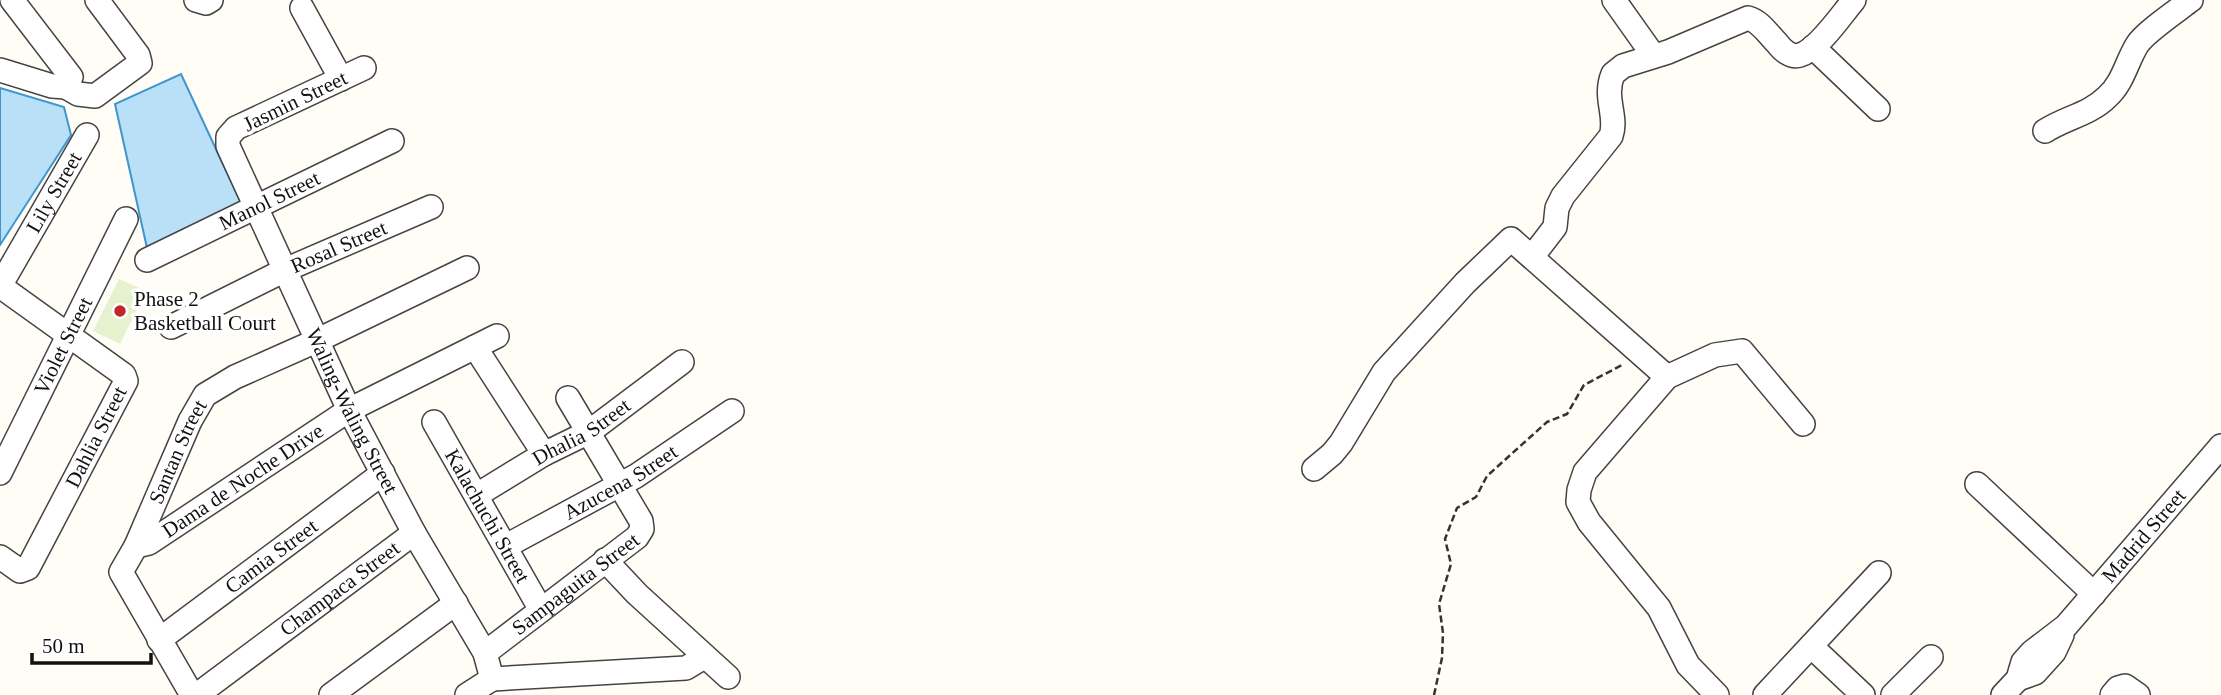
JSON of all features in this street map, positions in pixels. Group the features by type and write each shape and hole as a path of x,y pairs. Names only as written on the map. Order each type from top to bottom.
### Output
{"street":[{"path":"12,0 78,94 95,96 140,63 138,55 97,0"},
{"path":"1614,0 1653,55"},
{"path":"1532,257 1555,227 1563,196 1611,136 1613,124 1608,95 1613,74 1623,66 1748,18 1755,20 1791,55 1800,55 1813,47 1854,0"},
{"path":"2045,131 2061,120 2082,114 2106,99 2119,83 2138,42 2191,0"},
{"path":"302,8 341,79"},
{"path":"1813,47 1878,109"},
{"name":"Jasmin Street","path":"228,137 236,128 364,68"},
{"path":"0,70 52,86 69,82"},
{"name":"Lily Street","path":"0,286 87,135"},
{"name":"Waling-Waling Street","path":"228,137 228,146 349,411 415,533 485,653 492,679"},
{"name":"Manol Street","path":"147,260 392,141"},
{"name":"Rosal Street","path":"171,327 285,270 431,207"},
{"name":"Violet Street","path":"0,473 126,219"},
{"path":"1314,469 1341,443 1384,372 1465,283 1511,239 1667,377"},
{"name":"Santan Street","path":"159,640 122,577 121,567 136,546 190,421 205,396 235,377 467,268"},
{"name":"Dahlia Street","path":"0,286 124,375 126,381 28,568 20,571 0,557"},
{"name":"Dama de Noche Drive","path":"136,546 149,543 349,411 497,336"},
{"path":"475,347 544,454"},
{"path":"1717,695 1688,665 1659,608 1589,522 1578,502 1579,490 1585,472 1667,377 1715,355 1742,351 1803,424"},
{"name":"Dhalia Street","path":"477,495 544,454 589,432 682,362"},
{"name":"Sampaguita Street","path":"485,653 637,537 642,529 641,521 621,485 568,398"},
{"name":"Azucena Street","path":"506,546 621,485 732,411"},
{"name":"Kalachuchi Street","path":"434,422 541,610"},
{"name":"Madrid Street","path":"2010,687 2032,652 2066,626 2221,446"},
{"name":"Camia Street","path":"159,640 383,473"},
{"path":"1978,484 2094,594"},
{"name":"Champaca Street","path":"195,695 415,533"},
{"path":"604,560 728,677"},
{"path":"1765,695 1879,573"},
{"path":"331,695 456,603"},
{"path":"159,640 195,695"},
{"path":"1811,646 1863,695"},
{"path":"467,695 492,679 686,668 704,657"},
{"path":"1893,695 1931,657"}],"path":[{"path":"1434,695 1442,658 1443,632 1438,604 1451,564 1446,539 1457,508 1476,497 1487,476 1547,422 1567,414 1584,385 1641,355"}],"green space":[{"name":"Phase 2 Basketball Court","path":"119,279 146,291 120,344 93,331"}],"water":[{"path":"181,74 242,205 147,248 115,104"},
{"path":"0,88 64,107 71,135 0,245"}],"place":[{"name":"Phase 2 Basketball Court","path":"120,311"}]}
